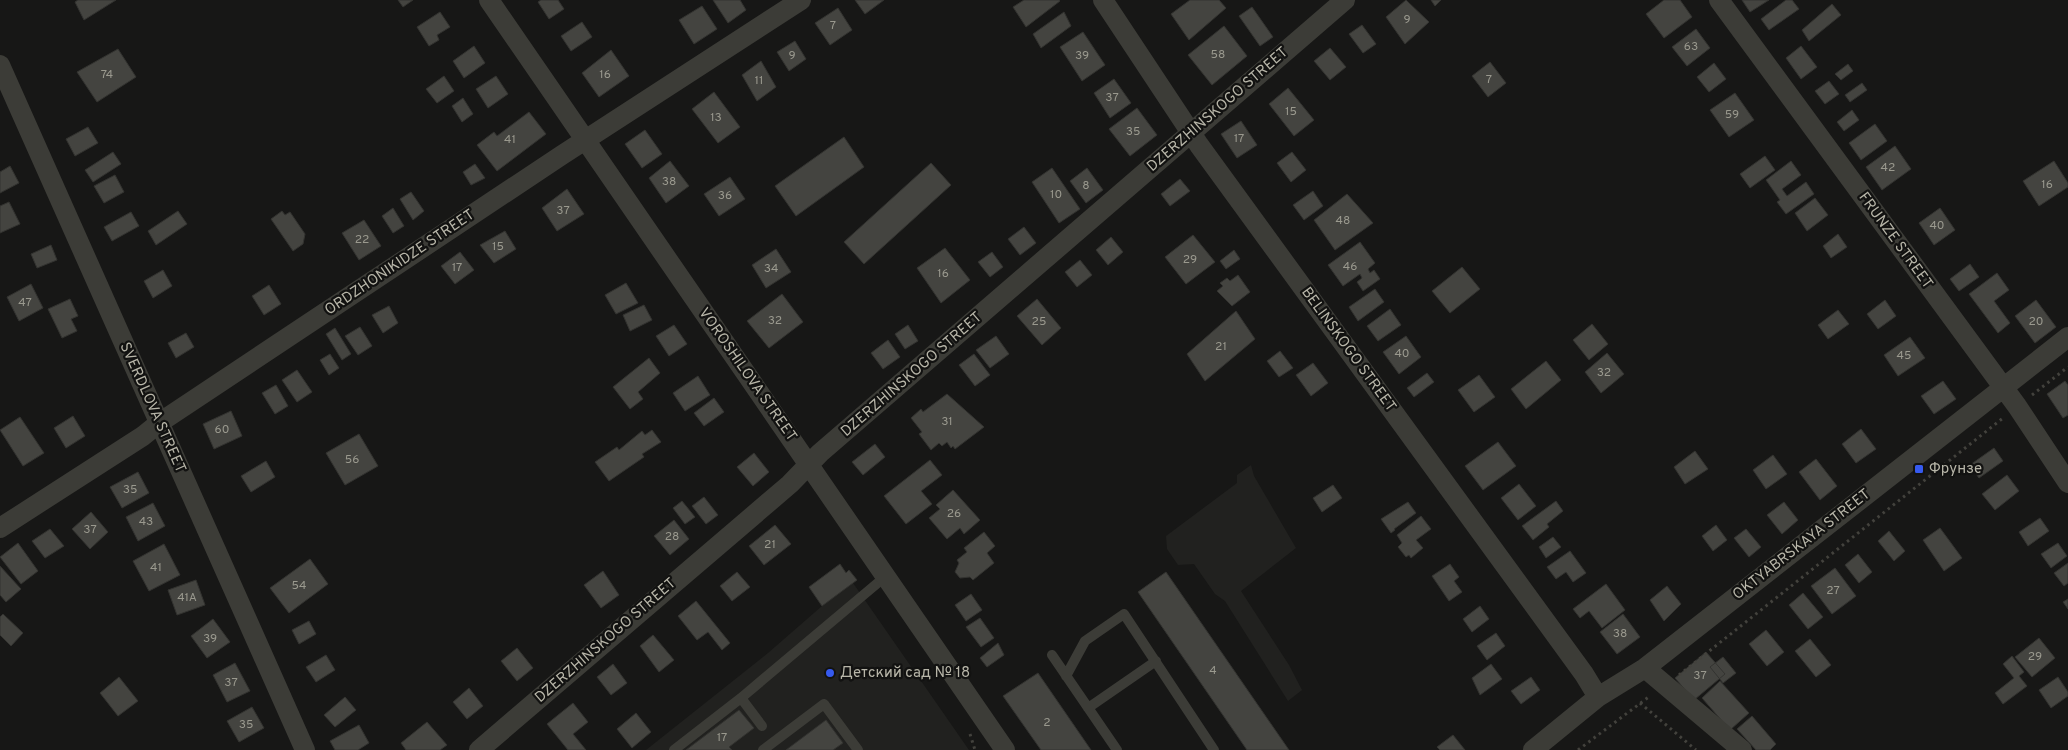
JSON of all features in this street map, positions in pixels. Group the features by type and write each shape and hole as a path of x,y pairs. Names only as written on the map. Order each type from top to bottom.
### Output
{"street":[{"name":"VOROSHILOVA STREET","path":"490,0 1005,750"},
{"name":"ORDZHONIKIDZE STREET","path":"0,528 143,436 159,423 585,139 801,0"},
{"name":"BELINSKOGO STREET","path":"1103,0 1191,133 1578,666 1598,697"},
{"name":"DZERZHINSKOGO STREET","path":"479,750 790,484 809,464 1345,0"},
{"name":"FRUNZE STREET","path":"1719,0 2017,406 2068,483"},
{"name":"SVERDLOVA STREET","path":"0,65 305,750"},
{"name":"OKTYABRSKAYA STREET","path":"1533,750 1598,697 1645,668 2068,337"},
{"path":"1645,668 1742,750"}],"lane":[{"path":"674,750 742,698 886,576"},
{"path":"1066,676 1085,641 1124,614 1214,750"},
{"path":"1052,655 1117,750"},
{"path":"1088,708 1156,661"},
{"path":"742,698 762,726"},
{"path":"763,750 824,704 858,750"}],"path":[{"path":"1578,750 1665,686 2068,367"},
{"path":"1640,703 1696,750"}],"shaded area":[{"path":"1251,465 1254,476 1296,548 1241,591 1289,665 1302,690 1288,701 1225,601 1215,594 1194,564 1178,565 1167,549 1166,536 1237,483 1237,475"},
{"name":"Детский сад № 18","path":"853,583 969,750 646,750 768,653 822,606"}],"building":[{"path":"78,0 116,0 84,20 75,2"},
{"path":"398,0 413,0 403,7"},
{"path":"541,0 558,0 564,9 549,19 538,2"},
{"path":"713,0 740,0 746,10 728,23"},
{"path":"855,0 884,0 865,14"},
{"path":"1024,0 1060,1 1026,27 1013,7"},
{"path":"1190,0 1219,0 1226,8 1189,40 1171,14"},
{"path":"1406,0 1429,22 1405,44 1386,17"},
{"path":"1431,0 1441,0 1435,6"},
{"path":"1664,0 1680,0 1692,17 1664,38 1646,14"},
{"path":"1742,0 1769,0 1750,12"},
{"path":"1786,0 1792,0 1799,9 1769,30 1761,19"},
{"path":"1832,4 1841,15 1809,41 1802,30"},
{"path":"702,6 717,29 694,44 679,20"},
{"path":"1252,7 1273,37 1260,46 1239,16"},
{"path":"838,8 852,30 830,45 815,23"},
{"path":"440,12 450,27 437,35 439,40 429,46 417,27"},
{"path":"1064,12 1071,26 1041,48 1033,34"},
{"path":"582,22 592,37 571,51 561,36"},
{"path":"1362,25 1376,44 1363,53 1349,34"},
{"path":"1224,26 1247,56 1212,85 1188,55"},
{"path":"1696,29 1710,48 1687,66 1672,47"},
{"path":"1083,32 1105,65 1082,81 1060,47"},
{"path":"795,41 806,59 789,71 777,52"},
{"path":"474,46 485,63 464,78 453,61"},
{"path":"1801,46 1817,67 1801,79 1786,58"},
{"path":"1330,48 1346,67 1330,80 1314,61"},
{"path":"118,49 136,77 97,102 77,72"},
{"path":"611,50 629,76 599,97 582,73"},
{"path":"761,61 776,87 757,101 742,75"},
{"path":"1490,62 1506,83 1488,97 1472,76"},
{"path":"1714,63 1726,79 1709,92 1697,77"},
{"path":"1848,64 1853,71 1841,80 1835,74"},
{"path":"444,76 454,91 437,103 426,89"},
{"path":"496,76 508,94 488,108 476,89"},
{"path":"1114,79 1131,103 1110,118 1094,93"},
{"path":"1829,81 1839,94 1825,104 1815,91"},
{"path":"1862,83 1867,90 1850,102 1845,95"},
{"path":"1288,88 1314,120 1294,136 1269,104"},
{"path":"714,92 740,127 718,143 692,109"},
{"path":"1735,93 1754,120 1729,137 1710,110"},
{"path":"463,98 473,114 462,122 452,106"},
{"path":"1137,108 1157,135 1130,156 1109,129"},
{"path":"1852,110 1859,120 1844,131 1837,122"},
{"path":"529,112 546,134 497,171 477,145 494,132 497,136"},
{"path":"1241,121 1257,145 1237,158 1221,134"},
{"path":"1875,124 1887,141 1861,160 1849,143"},
{"path":"88,127 98,143 75,156 66,139"},
{"path":"645,130 662,154 642,168 625,144"},
{"path":"844,137 864,167 796,216 775,186"},
{"path":"1895,146 1911,169 1882,190 1866,167"},
{"path":"113,152 121,164 93,182 85,170"},
{"path":"1292,152 1306,170 1291,182 1277,163"},
{"path":"1765,156 1775,170 1750,188 1740,174"},
{"path":"670,161 689,186 666,203 649,178"},
{"path":"1791,161 1801,175 1782,189 1787,196 1806,182 1814,194 1786,214 1777,202 1780,200 1766,180"},
{"path":"2054,161 2068,183 2068,187 2039,206 2023,181"},
{"path":"931,163 951,185 864,264 844,242"},
{"path":"475,164 485,178 471,185 463,172"},
{"path":"10,166 19,183 0,193 0,172"},
{"path":"1052,168 1080,209 1059,223 1032,182"},
{"path":"1087,168 1103,190 1086,203 1070,181"},
{"path":"115,175 124,192 104,203 94,186"},
{"path":"730,177 745,199 719,216 704,194"},
{"path":"1180,179 1190,191 1170,206 1161,194"},
{"path":"567,189 584,214 557,231 542,208"},
{"path":"1313,191 1323,206 1304,220 1293,205"},
{"path":"411,192 424,211 413,220 400,199"},
{"path":"1347,194 1373,223 1335,250 1314,220"},
{"path":"1815,198 1828,215 1807,231 1795,213"},
{"path":"9,202 20,224 0,233 0,206"},
{"path":"393,208 404,226 393,233 382,216"},
{"path":"1940,208 1955,230 1934,245 1919,223"},
{"path":"178,211 187,224 156,245 148,231"},
{"path":"282,211 285,215 290,212 305,234 303,244 293,251 271,219"},
{"path":"131,212 139,226 112,241 104,227"},
{"path":"364,220 381,246 359,260 342,233"},
{"path":"1024,227 1036,243 1020,255 1008,239"},
{"path":"505,231 516,249 494,263 480,245"},
{"path":"1838,234 1847,247 1831,258 1823,246"},
{"path":"1193,235 1215,262 1186,284 1165,257"},
{"path":"1111,237 1123,252 1108,265 1096,250"},
{"path":"1360,242 1375,263 1368,269 1370,273 1374,270 1380,279 1363,291 1357,282 1362,278 1360,274 1343,286 1328,265"},
{"path":"51,245 57,260 37,268 31,254"},
{"path":"945,248 970,280 941,303 917,268"},
{"path":"776,249 791,272 766,288 752,265"},
{"path":"1234,250 1240,259 1226,269 1220,261"},
{"path":"460,252 474,270 455,284 441,266"},
{"path":"992,252 1003,267 990,277 978,262"},
{"path":"1080,260 1092,275 1077,287 1065,272"},
{"path":"1970,264 1979,277 1959,291 1950,279"},
{"path":"1462,267 1480,289 1450,313 1432,291"},
{"path":"163,270 172,286 153,298 144,281"},
{"path":"1997,273 2009,290 1994,301 2010,323 1998,333 1969,294"},
{"path":"1238,275 1250,292 1232,306 1217,291 1223,286 1220,283 1227,278 1230,281"},
{"path":"626,283 638,303 616,314 605,295"},
{"path":"31,284 43,308 19,321 7,297"},
{"path":"269,285 281,304 264,315 252,296"},
{"path":"1375,289 1384,302 1358,321 1349,307"},
{"path":"782,294 803,322 769,348 747,321"},
{"path":"70,299 78,316 71,319 77,331 62,338 48,309"},
{"path":"1037,299 1061,328 1042,345 1017,316"},
{"path":"1885,300 1896,316 1878,329 1867,314"},
{"path":"2036,300 2056,327 2035,343 2015,316"},
{"path":"644,305 652,320 630,331 623,315"},
{"path":"389,306 398,323 383,333 372,315"},
{"path":"1390,309 1401,325 1378,341 1367,326"},
{"path":"1838,310 1849,324 1828,339 1818,325"},
{"path":"1236,311 1255,339 1205,381 1187,354"},
{"path":"1592,324 1608,344 1589,360 1573,340"},
{"path":"674,325 687,344 669,356 656,336"},
{"path":"908,325 918,341 905,349 895,334"},
{"path":"360,327 372,346 358,355 345,336"},
{"path":"335,328 351,354 342,360 326,334"},
{"path":"186,333 194,347 176,358 168,343"},
{"path":"996,336 1009,354 990,368 976,350"},
{"path":"1406,336 1421,357 1399,374 1383,352"},
{"path":"1910,337 1925,358 1898,376 1884,355"},
{"path":"888,340 900,357 883,369 871,353"},
{"path":"1280,351 1293,368 1279,377 1267,361"},
{"path":"1607,353 1624,374 1601,393 1585,372"},
{"path":"330,354 339,368 329,375 320,360"},
{"path":"974,354 990,375 975,386 959,365"},
{"path":"649,358 660,373 638,392 643,399 630,409 613,387"},
{"path":"1546,361 1561,380 1526,409 1511,389"},
{"path":"1313,363 1328,383 1311,396 1296,375"},
{"path":"297,370 312,392 297,402 282,380"},
{"path":"1427,373 1434,382 1414,397 1407,388"},
{"path":"1479,375 1495,397 1474,412 1458,390"},
{"path":"698,376 710,395 685,411 673,393"},
{"path":"1943,381 1956,399 1934,414 1921,396"},
{"path":"2065,381 2068,385 2068,415 2063,418 2047,394"},
{"path":"276,385 288,406 275,414 262,393"},
{"path":"947,394 984,427 955,449 953,446 951,448 947,442 942,446 939,443 931,450 919,434 922,432 911,418 921,409 923,412"},
{"path":"714,398 724,412 704,426 694,413"},
{"path":"231,411 242,436 214,449 203,424"},
{"path":"73,416 85,436 66,448 54,428"},
{"path":"20,417 44,453 23,466 0,430"},
{"path":"1861,429 1876,449 1856,463 1842,444"},
{"path":"652,430 661,442 642,454 644,457 609,481 595,462 617,447 619,450 642,431 645,435"},
{"path":"359,434 378,466 345,485 326,453"},
{"path":"1498,442 1516,466 1483,490 1465,466"},
{"path":"875,444 885,457 863,475 852,462"},
{"path":"1994,448 2003,461 1979,478 1970,465"},
{"path":"1695,451 1708,469 1685,484 1674,467"},
{"path":"754,453 769,472 753,486 737,467"},
{"path":"1773,455 1787,474 1766,489 1753,470"},
{"path":"1816,459 1837,486 1820,500 1799,472"},
{"path":"930,460 942,475 921,491 932,504 906,524 884,496"},
{"path":"266,461 275,477 251,492 241,476"},
{"path":"138,472 149,493 122,508 110,487"},
{"path":"2007,475 2019,491 1995,510 1982,494"},
{"path":"1519,484 1536,506 1518,520 1501,498"},
{"path":"1333,485 1342,498 1322,512 1313,498"},
{"path":"953,490 980,520 964,534 960,528 947,539 929,518 940,509 936,505"},
{"path":"704,497 718,515 706,524 692,506"},
{"path":"682,501 695,517 685,524 673,508"},
{"path":"1556,501 1563,511 1547,524 1549,527 1533,540 1522,526"},
{"path":"1408,502 1416,513 1391,533 1381,519"},
{"path":"1784,502 1798,520 1782,534 1767,515"},
{"path":"153,503 165,526 138,541 126,517"},
{"path":"91,512 108,532 90,549 72,529"},
{"path":"1421,516 1431,529 1416,540 1423,548 1411,558 1409,555 1406,557 1398,547 1402,543 1397,535"},
{"path":"2040,518 2049,531 2028,546 2019,532"},
{"path":"674,520 689,539 670,555 654,536"},
{"path":"775,525 791,544 764,565 749,546"},
{"path":"1716,525 1727,540 1713,551 1702,536"},
{"path":"1940,528 1962,558 1944,571 1923,540"},
{"path":"50,529 64,546 45,558 32,541"},
{"path":"1746,529 1761,547 1749,557 1734,538"},
{"path":"1889,531 1905,551 1894,561 1878,541"},
{"path":"984,532 995,546 987,553 994,563 973,580 970,577 960,578 955,572 959,563 957,560 967,552 964,548"},
{"path":"1553,537 1561,547 1546,558 1539,547"},
{"path":"18,543 38,571 21,584 0,557"},
{"path":"2058,543 2067,556 2051,568 2041,554"},
{"path":"164,544 180,575 149,591 133,561"},
{"path":"1570,551 1586,573 1573,582 1566,572 1556,579 1547,567"},
{"path":"1858,554 1872,572 1859,583 1845,565"},
{"path":"310,559 328,584 289,613 270,588"},
{"path":"2068,563 2068,583 2064,586 2054,573"},
{"path":"840,564 846,573 849,570 857,580 822,606 809,587"},
{"path":"1450,564 1459,577 1454,581 1462,592 1449,601 1432,576"},
{"path":"0,566 21,589 6,602 0,595"},
{"path":"1835,568 1856,596 1832,614 1811,586"},
{"path":"603,571 619,595 601,608 584,585"},
{"path":"737,572 750,587 732,601 720,586"},
{"path":"1166,572 1289,750 1247,750 1138,592"},
{"path":"196,580 205,605 177,615 168,590"},
{"path":"1606,584 1625,610 1602,628 1589,611 1580,618 1573,609"},
{"path":"1667,586 1681,604 1664,621 1650,600"},
{"path":"1803,593 1823,617 1808,629 1789,605"},
{"path":"971,594 982,610 966,621 955,605"},
{"path":"2068,599 2068,609 2063,602"},
{"path":"696,601 730,643 722,650 708,632 697,640 678,616"},
{"path":"1480,606 1489,619 1472,632 1463,619"},
{"path":"3,614 23,633 11,646 0,635 0,617"},
{"path":"1623,614 1640,637 1617,654 1600,632"},
{"path":"980,618 994,638 981,647 966,627"},
{"path":"213,619 230,642 207,658 191,636"},
{"path":"309,621 316,634 299,644 292,630"},
{"path":"1766,630 1784,652 1767,666 1749,644"},
{"path":"1496,633 1505,646 1487,660 1477,646"},
{"path":"653,635 674,660 659,672 640,646"},
{"path":"2039,638 2055,658 2032,677 2015,657"},
{"path":"1810,639 1831,665 1816,677 1795,651"},
{"path":"998,643 1004,655 987,667 980,658"},
{"path":"517,648 533,668 517,681 501,661"},
{"path":"1706,652 1725,674 1694,700 1675,678"},
{"path":"326,655 335,670 316,682 306,667"},
{"path":"2012,656 2024,672 2019,676 2027,686 2003,704 1995,693 2014,678 2003,664"},
{"path":"1723,657 1736,673 1723,683 1710,667"},
{"path":"235,663 250,691 227,702 213,675"},
{"path":"613,664 627,683 611,695 597,677"},
{"path":"1491,664 1502,679 1480,695 1472,678"},
{"path":"1038,673 1091,750 1041,750 1003,696"},
{"path":"119,677 138,701 118,716 100,693"},
{"path":"1531,677 1540,690 1521,704 1511,691"},
{"path":"2058,677 2068,692 2068,696 2051,708 2039,690"},
{"path":"1720,681 1749,713 1730,730 1702,698"},
{"path":"469,688 483,706 467,719 453,702"},
{"path":"345,697 356,710 335,727 324,715"},
{"path":"573,703 588,722 573,734 586,750 568,750 547,724"},
{"path":"252,707 264,728 239,742 227,721"},
{"path":"739,710 754,728 729,747 732,750 686,750"},
{"path":"636,713 651,732 632,748 617,729"},
{"path":"1752,716 1776,744 1770,750 1756,750 1737,729"},
{"path":"826,720 843,743 833,750 786,750"},
{"path":"427,722 447,745 440,750 406,750 401,743"},
{"path":"359,725 369,743 358,750 335,750 330,741"},
{"path":"1453,735 1465,750 1440,750 1437,747"}],"place":[{"name":"Фрунзе","path":"1919,469"},
{"name":"Детский сад № 18","path":"830,673"}]}
